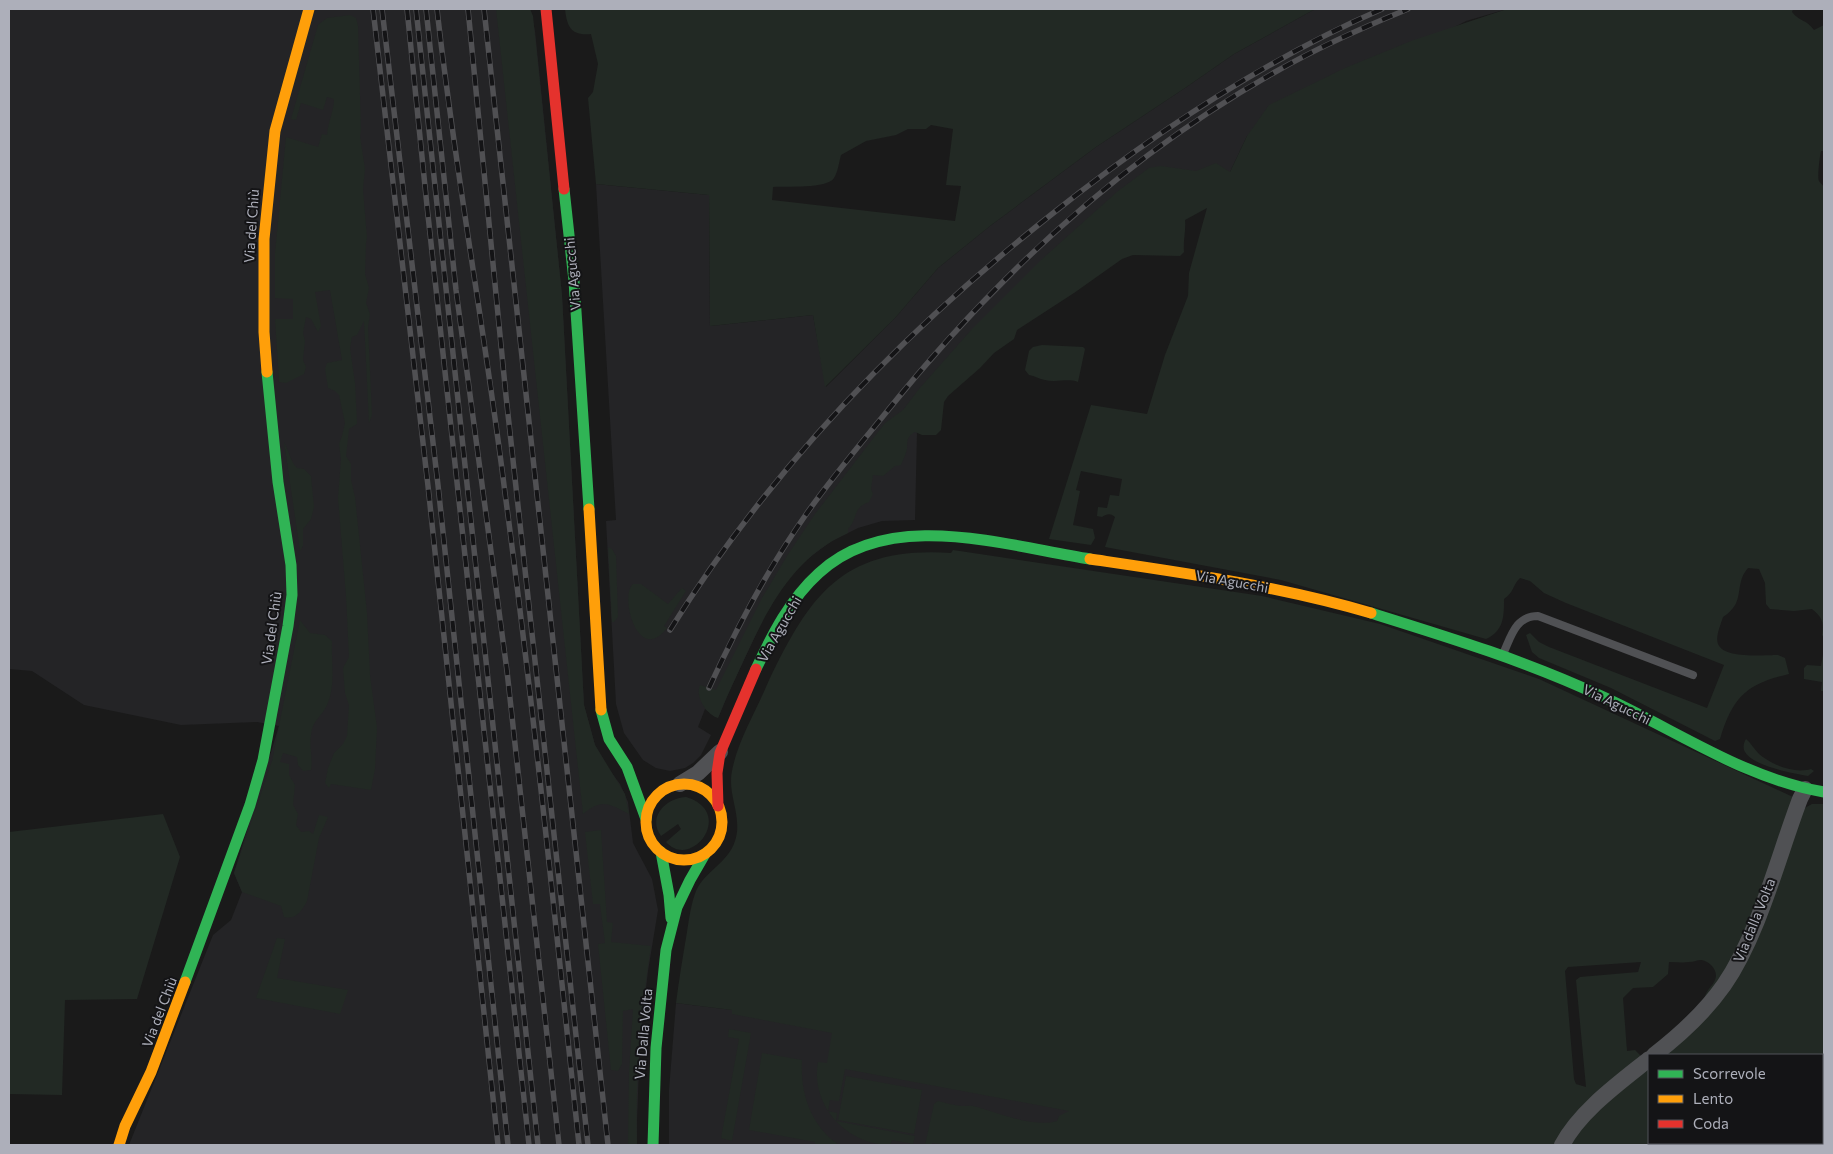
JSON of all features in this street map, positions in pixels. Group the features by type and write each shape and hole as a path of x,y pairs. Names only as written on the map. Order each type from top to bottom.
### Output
{"street":[{"name":"Via del Chiù","path":"119,1145 125,1126 151,1072 172,1021 250,806 263,760 288,626 292,595 291,565 269,406 264,332 264,248 275,131 304,33 314,10"},
{"name":"Via Agucchi","path":"545,11 574,281 593,569 599,697 605,730 614,749 627,767 646,819"},
{"name":"Via Agucchi","path":"718,806 717,775 720,752 760,662 782,619 805,587 828,565 847,553 876,542 905,536 940,537 986,543 1220,579 1284,591 1378,615 1502,656 1570,682 1613,701 1757,773 1805,789 1824,792"},
{"name":"Via Agucchi","path":"676,785 698,773 720,752"},
{"name":"Via Agucchi","path":"627,767 640,776"},
{"path":"653,781 676,785 690,784 710,794 718,806 722,824 720,832 712,848 696,858 678,860 661,852 649,836 646,819 648,808 662,790 676,785"},
{"name":"Via dalla Volta","path":"1655,1054 1689,1026 1705,1008 1724,984 1740,958 1805,789"},
{"name":"Via Dalla Volta","path":"653,1145 653,1088 657,1022 671,926 670,895 661,852"},
{"name":"Via Dalla Volta","path":"671,926 686,885 705,854"},
{"path":"1562,1145 1570,1132 1585,1115 1648,1060"}],"lane":[{"path":"1502,656 1520,622 1526,618 1538,616 1693,676"}],"shaded area":[{"path":"9,9 530,9 535,31 562,295 584,705 595,745 620,784 628,802 633,843 652,879 658,910 648,971 640,1040 637,1145 129,1145 213,935 231,920 242,892 234,873 279,726 257,722 181,725 84,705 32,671 9,669"},
{"path":"496,9 530,9 533,16 562,295 584,705 595,745 625,794 629,814 610,805 601,804 583,814"},
{"path":"565,9 1315,9 1234,54 1096,147 990,226 938,268 895,318 825,387 813,315 710,326 709,195 596,184 588,98 593,92 598,64 591,34 575,32 571,29","holes":["931,125 953,129 946,185 961,186 955,221 772,200 773,187 796,187 830,182 835,176 841,155 866,141 896,135 908,129 926,129"]},
{"path":"1315,9 1507,9 1466,21 1247,136 1230,172 1207,207 1131,249 1011,321 917,432 915,520 882,521 858,528 830,542 806,560 786,581 764,617 718,718 705,709 698,727 711,735 701,755 685,768 670,771 656,768 643,760 624,733 616,704 606,521 616,520 596,184 709,195 710,326 813,315 826,387 895,318 938,268 990,226 1096,147 1234,54"},
{"path":"1507,9 1793,9 1792,12 1795,15 1814,30 1824,25 1824,151 1821,151 1818,175 1819,181 1824,187 1824,638 1822,635 1822,620 1812,609 1794,611 1770,609 1766,604 1765,583 1759,569 1748,568 1741,581 1735,605 1723,617 1718,634 1718,644 1722,649 1736,654 1778,655 1785,658 1789,674 1762,682 1744,694 1730,712 1720,739 1715,741 1611,688 1539,658 1532,652 1526,635 1530,633 1539,642 1549,647 1707,708 1724,665 1566,603 1544,593 1530,581 1520,578 1504,599 1503,617 1500,627 1492,636 1486,639 1281,580 1105,547 1115,517 1110,514 1102,517 1097,516 1098,507 1107,508 1110,495 1119,496 1122,479 1081,471 1076,490 1080,491 1073,525 1093,529 1095,538 1091,545 1049,539 1091,405 1147,414 1165,355 1188,296 1189,273 1207,208 1185,220 1184,252 1180,256 1133,255 1122,259 1017,330 1014,339 994,353 948,396 944,402 941,430 936,435 922,435 915,432 910,435 907,451 901,465 895,466 883,476 873,475 871,489 873,494 869,502 857,511 848,529 848,533 814,554 787,582 766,615 718,718 709,713 700,700 700,685 716,690 762,598 787,556 815,514 885,423 903,410 972,329 1041,260 1118,191 1149,168 1161,166 1196,171 1216,163 1230,172 1247,136 1269,105 1345,68 1411,41"},
{"path":"350,15 356,18 358,26 360,136 365,169 363,189 367,238 365,274 369,288 366,303 370,314 368,327 372,415 369,423 364,321 357,335 352,337 350,348 355,383 357,424 349,429 346,456 351,464 351,480 355,497 367,613 370,675 377,728 375,769 371,790 331,784 329,788 325,783 334,753 343,744 347,736 349,705 345,693 343,668 349,657 338,498 341,459 339,444 345,423 339,395 328,388 325,369 327,363 342,360 330,290 315,292 321,326 318,332 311,319 306,317 303,333 305,341 303,360 306,367 304,374 286,383 279,382 275,319 293,319 293,299 275,298 275,253 286,137 318,147 322,134 327,135 334,99 327,97 323,110 301,103 296,120 291,119 318,25 327,18"},
{"path":"1042,345 1083,347 1085,349 1078,382 1070,380 1049,381 1029,375 1025,370 1029,351 1033,347"},
{"path":"284,442 297,468 304,469 311,476 314,507 311,519 303,529 303,546 300,551"},
{"path":"608,547 612,549 616,556 618,617 614,622 612,622"},
{"path":"953,550 1262,596 1380,624 1539,679 1793,797 1773,865 1735,956 1720,983 1705,997 1715,980 1716,973 1710,964 1701,960 1669,962 1668,974 1653,987 1633,988 1623,998 1627,1051 1635,1050 1641,1056 1556,1145 948,1145 932,1143 932,1145 925,1145 934,1104 938,1101 958,1106 975,1106 1017,1119 1038,1123 1057,1121 1059,1116 1069,1111 845,1069 839,1101 830,1100 828,1111 820,1094 817,1078 818,1062 827,1063 832,1033 732,1014 732,1010 676,1003 689,917 696,891 705,878 732,849 735,841 737,823 731,780 734,760 747,728 782,655 814,603 833,583 855,568 882,558 913,553 951,553","holes":["1641,962 1638,972 1580,977 1576,980 1586,1087 1576,1084 1574,1079 1565,971 1568,967"]},
{"path":"633,584 641,584 668,604 682,588 686,591 664,626 667,628 657,638 647,639 640,634 634,625 628,601 629,591"},
{"path":"300,620 310,633 325,635 332,641 331,690 327,705 315,722 312,730 311,770 303,771 298,765 297,757 283,753 280,762 289,764 289,775 295,785 293,805 298,814 296,825 301,832 309,831 313,834 319,815 328,817 319,838 307,901 298,914 288,918 284,917 281,906 242,892 234,873 272,761"},
{"path":"1824,649 1824,691 1821,691 1822,682 1804,679 1804,668 1807,665 1821,666"},
{"path":"1746,739 1759,754 1770,762 1783,768 1811,769 1814,771 1808,776 1783,771 1754,760 1744,750"},
{"path":"686,797 701,804 708,814 708,825 704,836 697,844 687,849 676,849 666,842 681,829 678,824 661,836 657,829 657,816 672,801"},
{"path":"1812,804 1824,804 1824,1145 1567,1145 1576,1131 1648,1067 1648,1144 1823,1144 1823,1054 1665,1054 1744,966 1803,809"},
{"path":"163,814 180,857 137,999 65,1000 62,1095 9,1094 9,832"},
{"path":"601,830 607,922 613,923 611,942 651,946 640,1046 637,1095 637,1145 628,1145 629,1072 633,1009 623,1011 622,1064 618,1071 611,1070 598,944 605,943 600,904 593,904 585,832"},
{"path":"277,938 285,939 277,978 348,990 340,1014 256,998"},
{"path":"676,1003 733,1010 1129,1082 1125,1145 669,1145 669,1090"},
{"path":"729,1029 751,1033 732,1141 721,1138 739,1039 728,1037"},
{"path":"762,1053 802,1060 803,1085 809,1108 821,1128 839,1145 815,1145 815,1142 749,1130"},
{"path":"846,1076 922,1090 914,1134 838,1120"},
{"path":"828,1111 837,1113 836,1121"},
{"path":"836,1121 915,1136 913,1144 892,1140 890,1145 874,1143 859,1138"}],"railway":[{"path":"373,9 428,486 498,1145"},
{"path":"382,9 438,485 508,1145"},
{"path":"407,9 529,1145"},
{"path":"416,9 538,1145"},
{"path":"426,9 456,290 507,671 559,1145"},
{"path":"437,9 452,130 516,574 579,1145"},
{"path":"468,9 506,396 588,1145"},
{"path":"484,9 608,1145"},
{"path":"670,630 709,571 796,458 892,355 997,259 1052,214 1130,155 1210,101 1294,52 1382,9"},
{"path":"709,688 766,576 816,500 926,364 1016,269 1064,224 1114,182 1166,142 1220,105 1309,54 1358,30 1408,9"}],"traffic: fast":[{"path":"564,189 574,281 589,509"},
{"path":"185,982 250,805 263,760 288,626 292,595 291,565 278,482 267,372"},
{"path":"756,669 783,618 809,583 819,573 848,553 879,541 914,536 950,536 986,540 1090,559"},
{"path":"1371,613 1543,671 1627,708 1736,764 1765,776 1824,792"},
{"path":"601,710 609,739 627,767 646,819"},
{"path":"661,852 671,918"},
{"path":"653,1145 656,1048 666,950 677,907 705,854"}],"traffic: slow":[{"path":"267,372 264,332 264,239 275,131 309,9"},
{"path":"589,509 601,710"},
{"path":"1090,559 1267,588 1371,613"},
{"path":"684,784 698,787 711,795 719,808 722,822 719,836 711,849 698,857 684,860 670,857 657,849 649,836 646,822 649,808 657,795 670,787 684,784"},
{"path":"119,1145 125,1126 151,1072 185,982"}],"traffic: jam":[{"path":"546,9 564,189"},
{"path":"718,806 717,773 720,753 756,669"}]}
